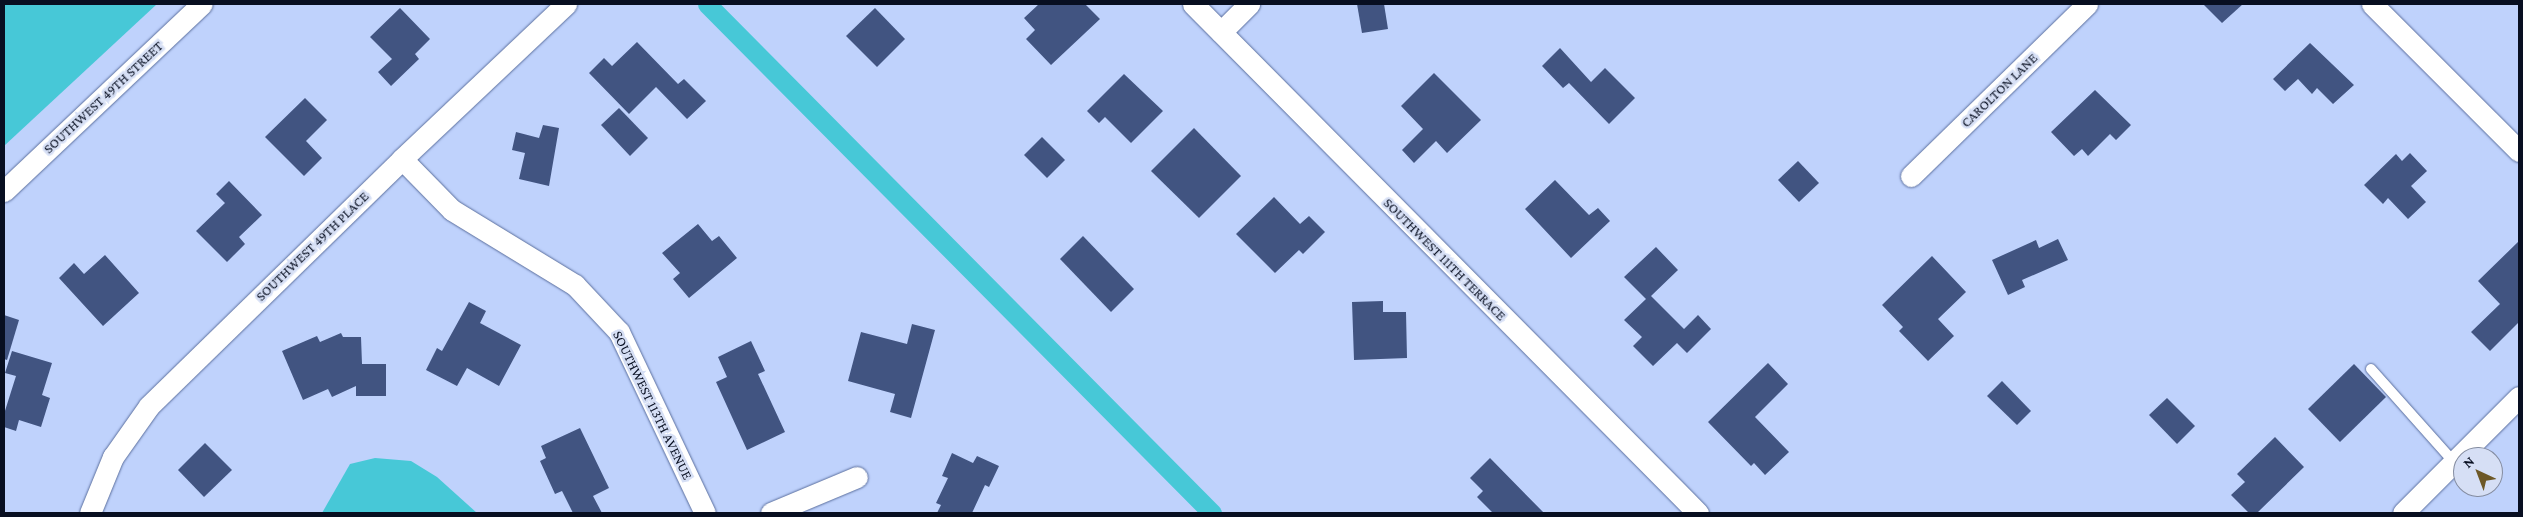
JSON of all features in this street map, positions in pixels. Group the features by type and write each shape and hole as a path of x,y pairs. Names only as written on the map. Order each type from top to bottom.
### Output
{"street":[{"name":"SOUTHWEST 49TH STREET","path":"4,191 202,4"},
{"name":"SOUTHWEST 49TH PLACE","path":"90,513 113,457 149,406 402,158 566,4"},
{"name":"SOUTHWEST 111TH TERRACE","path":"1193,4 1698,513"},
{"path":"1220,32 1249,4"},
{"name":"CAROLTON LANE","path":"1911,176 2087,4"},
{"path":"2372,4 2519,151"},
{"name":"SOUTHWEST 113TH AVENUE","path":"402,158 452,210 575,285 619,332 705,513"},
{"path":"2469,447 2519,397"},
{"path":"2403,513 2453,463"},
{"path":"771,513 857,477"}],"lane":[{"path":"2371,369 2453,461"}],"shaded area":[{"path":"4,4 157,4 4,146"},
{"path":"375,458 411,461 437,477 477,513 322,513 350,464"}],"building":[{"path":"1039,4 1085,4 1100,19 1051,65 1026,39 1035,30 1024,18"},
{"path":"1357,4 1384,4 1388,29 1362,33"},
{"path":"2203,4 2243,4 2222,23"},
{"path":"400,8 430,39 415,54 419,59 391,86 378,72 392,59 370,37"},
{"path":"875,8 905,39 877,67 846,36"},
{"path":"637,42 678,84 684,79 706,101 687,119 656,87 629,114 589,73 604,58 612,66"},
{"path":"2310,43 2354,85 2333,104 2317,88 2312,94 2298,79 2285,91 2273,79"},
{"path":"1560,48 1591,82 1605,68 1635,98 1609,124 1569,83 1563,88 1542,66"},
{"path":"1434,73 1481,120 1447,153 1436,141 1414,163 1402,150 1423,129 1401,106"},
{"path":"1124,74 1163,111 1131,143 1105,117 1099,123 1087,111"},
{"path":"2095,90 2131,125 2116,140 2110,134 2088,156 2082,149 2074,156 2051,132"},
{"path":"305,98 327,120 306,141 322,158 304,176 265,137"},
{"path":"619,108 648,138 630,156 601,125"},
{"path":"543,125 559,128 549,186 519,179 525,153 512,150 516,132 539,138"},
{"path":"1194,128 1241,176 1199,218 1151,171"},
{"path":"1042,137 1065,160 1047,178 1024,155"},
{"path":"2410,153 2427,171 2411,186 2426,202 2408,219 2388,198 2383,204 2364,185 2396,154 2402,161"},
{"path":"1798,161 1819,183 1799,202 1778,180"},
{"path":"1555,180 1589,215 1598,208 1610,221 1571,258 1525,209"},
{"path":"229,181 262,215 239,237 245,244 227,262 196,231 225,203 216,194"},
{"path":"1274,197 1300,224 1309,216 1325,232 1303,254 1299,250 1275,273 1236,234"},
{"path":"698,224 712,241 719,236 737,258 689,298 673,279 680,273 662,253"},
{"path":"1083,236 1134,289 1111,312 1060,259"},
{"path":"2058,239 2068,260 2022,280 2025,287 2008,295 1992,260 2036,240 2039,248"},
{"path":"2519,241 2519,322 2490,351 2471,332 2500,304 2478,281"},
{"path":"1656,247 1678,270 1651,296 1684,329 1698,315 1711,329 1687,353 1677,343 1653,366 1633,346 1642,337 1624,320 1646,299 1624,277"},
{"path":"105,255 139,293 103,326 59,278 74,263 84,274"},
{"path":"1932,256 1966,292 1938,319 1954,336 1928,361 1899,331 1903,327 1882,305"},
{"path":"1383,301 1383,312 1406,312 1407,358 1354,360 1352,302"},
{"path":"469,302 486,311 480,323 521,345 499,386 467,368 457,386 426,370 437,348 442,351"},
{"path":"4,315 19,320 7,360 4,359"},
{"path":"912,324 935,330 911,418 890,412 895,394 848,381 861,332 907,344"},
{"path":"341,333 343,337 361,337 362,364 386,364 386,396 356,396 356,386 332,397 328,389 303,400 282,351 317,336 320,342"},
{"path":"751,341 765,371 758,374 785,432 747,450 716,382 727,377 718,357"},
{"path":"12,351 52,363 42,395 50,398 41,427 19,420 16,431 4,427 4,414 16,376 5,373"},
{"path":"1768,363 1788,384 1755,417 1789,452 1765,475 1754,463 1751,466 1708,422"},
{"path":"2354,364 2386,397 2340,442 2308,409"},
{"path":"2002,381 2031,411 2017,425 1987,396"},
{"path":"2167,398 2195,426 2177,444 2149,415"},
{"path":"580,428 609,488 593,496 602,513 573,513 562,491 555,494 540,461 546,458 541,446"},
{"path":"2275,437 2304,467 2257,513 2249,513 2231,495 2245,482 2237,474"},
{"path":"205,443 232,470 204,497 178,470"},
{"path":"952,453 973,463 977,456 999,466 989,487 985,485 972,513 937,513 941,505 936,503 948,478 942,476"},
{"path":"1490,458 1544,513 1493,513 1477,497 1483,491 1470,478"}],"waterway":[{"path":"707,4 1212,513"}]}
